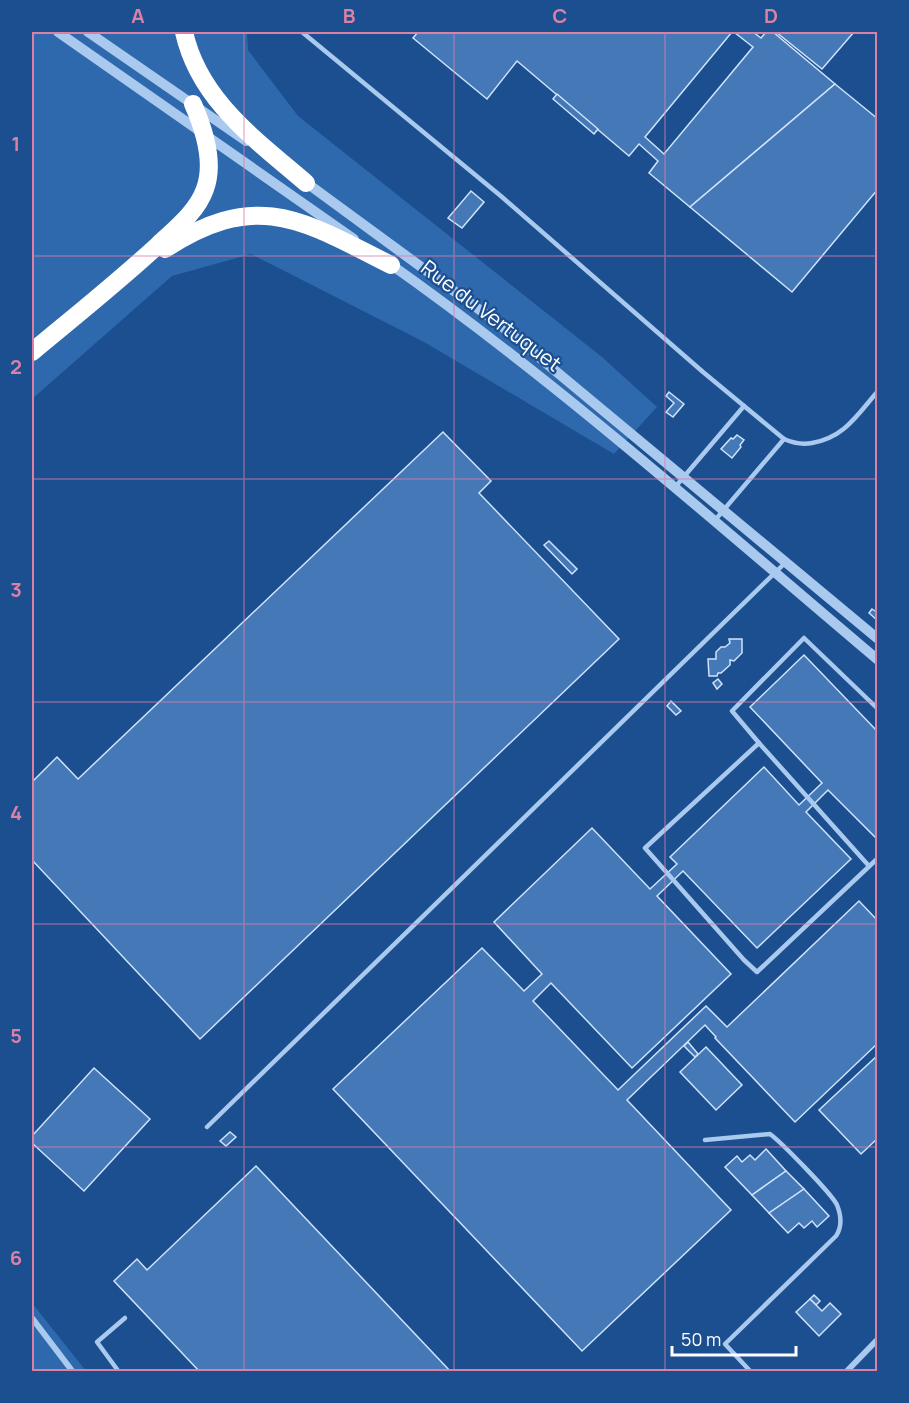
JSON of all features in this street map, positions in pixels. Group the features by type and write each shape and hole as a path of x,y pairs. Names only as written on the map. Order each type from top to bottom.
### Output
{"highway":[{"path":"184,32 197,69 223,109 306,183"},
{"path":"32,352 130,271 182,222 201,198 206,188 209,166 203,133 193,104"},
{"path":"130,271 202,227 229,218 257,215 284,218 315,227 391,265"}],"street":[{"name":"Rue du Vertuquet","path":"58,32 467,320 540,377 878,660"},
{"name":"Rue du Vertuquet","path":"88,32 306,183 499,324 878,639"},
{"path":"32,1318 73,1371"},
{"path":"852,1366 878,1339"},
{"path":"846,1371 878,1344"}],"lane":[{"path":"302,32 502,197 784,439 797,444 806,444 833,437 847,427 878,391"},
{"path":"674,488 744,406"},
{"path":"714,521 784,439"},
{"path":"207,1127 786,562"},
{"path":"869,866 732,711 804,638 878,709"},
{"path":"759,743 645,848 744,960 757,972 878,858"},
{"path":"705,1140 770,1134 832,1197 839,1211 840,1228 836,1236 725,1344 751,1371"},
{"path":"120,1371 97,1342 125,1318"}],"shaded area":[{"path":"32,32 247,32 248,50 298,116 602,357 657,407 614,454 424,342 251,254 172,276 32,399"},
{"path":"32,1303 86,1371 32,1371"}],"building":[{"path":"418,32 732,32 645,137 664,154 753,47 734,32 753,32 761,38 766,32 773,32 835,84 690,207 649,173 658,161 639,144 629,156 517,61 487,99 413,38"},
{"path":"776,32 854,32 822,69"},
{"path":"835,84 878,119 878,189 792,292 690,207"},
{"path":"557,94 598,129 594,134 553,99"},
{"path":"471,191 484,202 462,228 448,218"},
{"path":"669,392 684,404 673,417 666,412 674,403 666,396"},
{"path":"443,432 491,481 479,493 619,639 200,1039 32,860 32,782 57,757 78,779"},
{"path":"737,435 744,440 732,458 721,449"},
{"path":"549,541 577,569 572,574 544,545"},
{"path":"872,609 878,613 877,620 869,613"},
{"path":"729,639 742,639 742,653 734,661 730,660 730,665 717,676 709,676 708,659 716,659 716,652 730,643"},
{"path":"804,655 878,732 878,835 875,837 828,790 806,812 851,859 757,948 683,871 657,896 731,974 632,1068 551,983 533,1001 618,1090 706,1006 727,1027 859,901 878,921 878,1043 795,1122 705,1025 627,1100 731,1210 582,1351 333,1089 482,948 524,991 542,974 494,922 592,828 650,889 677,864 670,857 764,767 799,805 822,783 750,707"},
{"path":"718,679 722,684 717,689 713,683"},
{"path":"671,701 681,711 676,715 667,706"},
{"path":"688,1042 698,1054 695,1057 684,1046"},
{"path":"706,1047 742,1085 716,1110 680,1072"},
{"path":"878,1055 878,1138 861,1154 819,1110"},
{"path":"94,1068 150,1119 84,1191 32,1143 32,1136"},
{"path":"230,1132 236,1137 226,1146 220,1141"},
{"path":"766,1149 786,1171 752,1195 725,1167 737,1156 742,1162 750,1155 755,1160"},
{"path":"256,1166 451,1372 200,1372 114,1281 137,1259 147,1270"},
{"path":"786,1171 804,1189 769,1213 752,1195"},
{"path":"804,1189 829,1216 817,1227 812,1221 804,1228 799,1223 788,1233 769,1213"},
{"path":"814,1295 820,1301 816,1305 810,1299"},
{"path":"810,1299 822,1311 830,1303 841,1314 819,1336 796,1312"}]}
